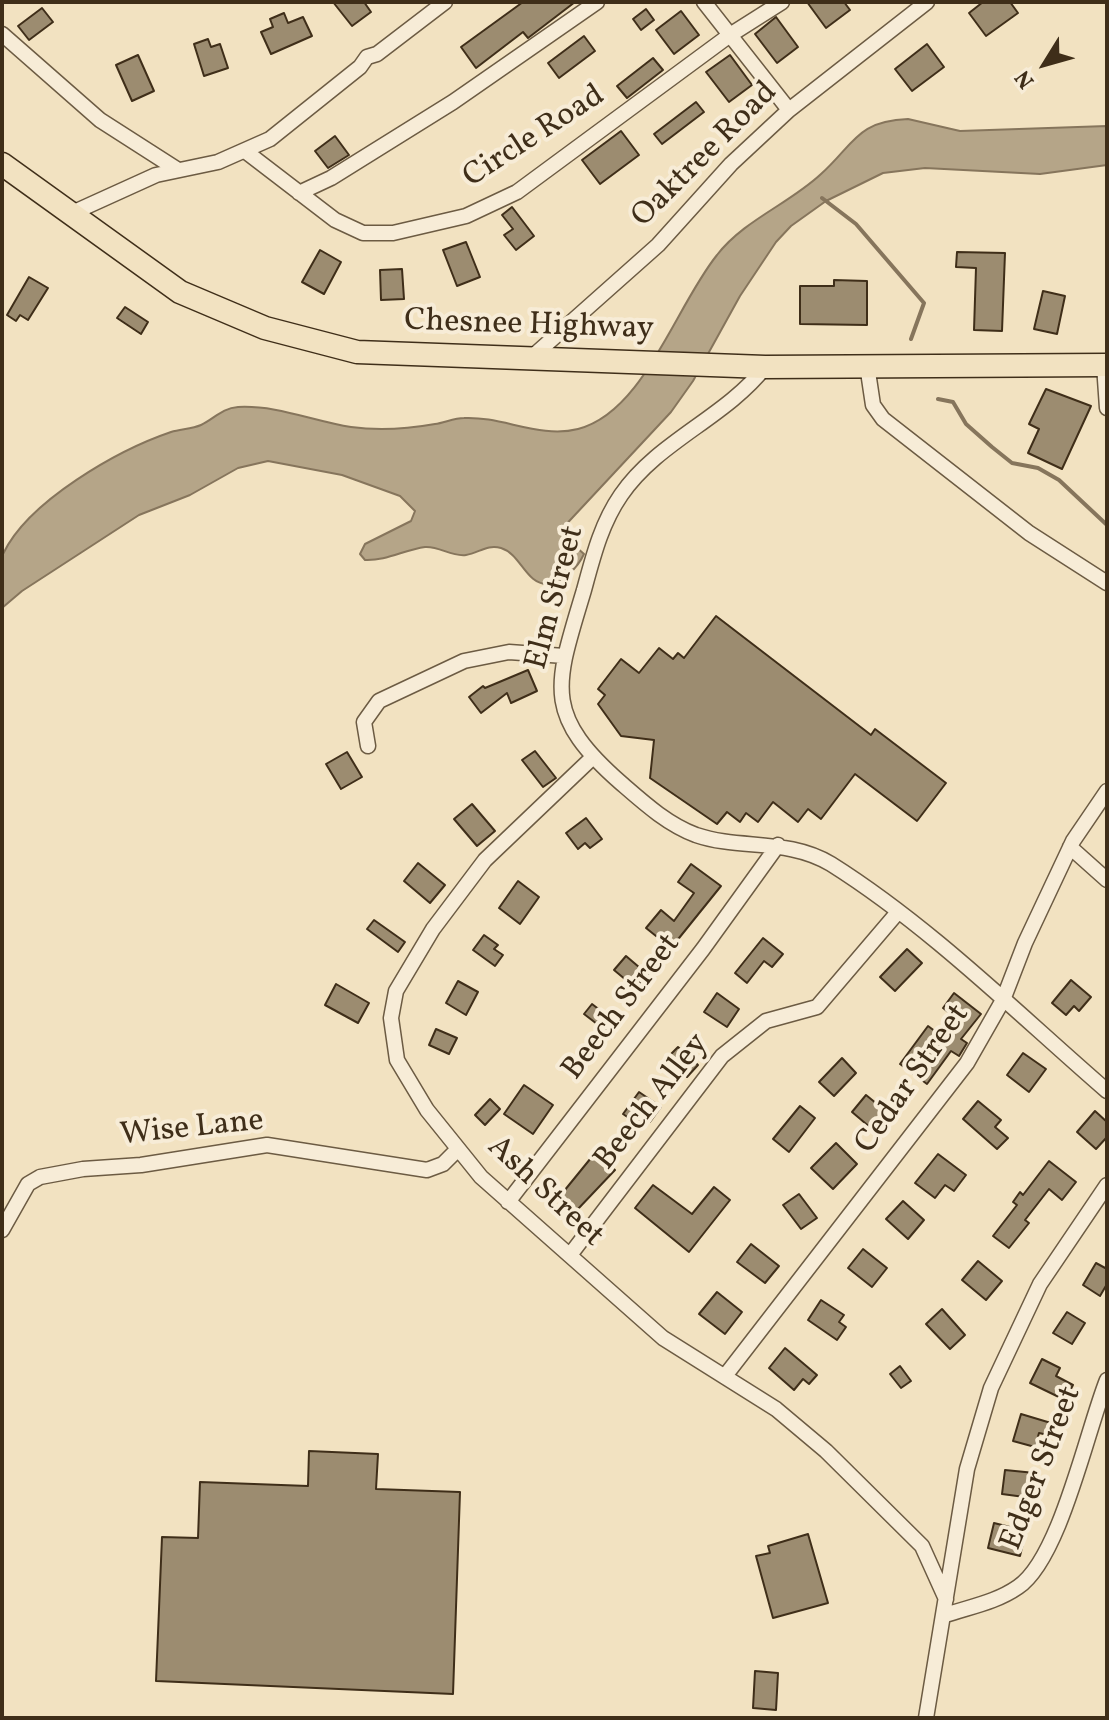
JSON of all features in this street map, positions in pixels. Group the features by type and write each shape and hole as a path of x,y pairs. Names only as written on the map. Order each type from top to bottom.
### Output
{"main road":[{"name":"Chesnee Highway","path":"2,164 180,292 229,315 305,341 397,356 532,357 765,367 1105,365"}],"street":[{"path":"70,214 156,175 218,162 281,132 367,57 377,54 445,2"},
{"path":"299,193 331,178 453,102 597,2"},
{"path":"704,2 789,110"},
{"name":"Circle Road","path":"245,151 335,220 363,233 393,233 466,216 517,192 730,35 782,2"},
{"name":"Oaktree Road","path":"532,357 658,245 731,164 789,110 927,2"},
{"path":"2,34 100,120 178,170"},
{"path":"867,365 873,405 889,424 1029,533 1107,583"},
{"path":"1105,365 1107,408"},
{"name":"Elm Street","path":"765,367 748,388 652,459 622,493 600,534 564,656 560,683 563,709 574,736 592,758 653,811 679,827 712,839 778,845 827,862 898,912 1107,1091"},
{"path":"368,746 364,722 379,701 440,670 464,661 509,652 564,656"},
{"name":"Ash Street","path":"592,758 485,860 433,929 396,991 391,1018 397,1060 427,1110 457,1150 508,1202 672,1345 776,1409 868,1492 922,1546 946,1599"},
{"name":"Cedar Street","path":"725,1376 967,1063 1003,1000 1030,932 1070,847 1107,791"},
{"name":"Beech Street","path":"508,1202 694,962 778,845"},
{"path":"1070,847 1107,880"},
{"name":"Beech Alley","path":"570,1255 722,1056 748,1032 766,1021 817,1007 898,912"},
{"name":"Wise Lane","path":"2,1230 28,1184 40,1177 83,1169 141,1165 267,1145 427,1170 443,1164 457,1150"},
{"path":"931,1716 943,1616 967,1469 991,1388 1040,1284 1107,1185"},
{"name":"Edger Street","path":"943,1616 1016,1589 1037,1568 1055,1530 1107,1380"}],"shaded area":[{"path":"908,119 960,131 1107,126 1107,165 1040,174 925,168 883,173 826,201 791,226 776,242 740,296 693,381 671,412 559,532 584,554 574,569 559,581 548,584 534,580 514,556 496,547 461,555 425,547 365,560 360,554 365,544 411,521 415,511 400,496 342,475 268,461 238,468 190,495 139,515 22,591 2,608 3,554 32,515 76,480 126,451 171,432 201,425 227,409 267,408 372,429 478,418 564,431 578,429 601,419 622,402 640,380 702,277 728,243 808,185 867,129"}],"building":[{"path":"333,2 364,2 371,12 352,26"},
{"path":"523,2 575,2 528,38 523,32 476,68 461,47"},
{"path":"807,2 844,2 850,10 826,28"},
{"path":"983,2 1010,2 1018,13 986,36 969,13"},
{"path":"42,8 53,22 29,40 18,26"},
{"path":"646,9 654,20 641,30 633,19"},
{"path":"681,11 699,35 674,54 656,30"},
{"path":"284,13 288,23 303,17 312,36 271,54 261,32 273,27 270,19"},
{"path":"776,17 798,47 777,63 755,34"},
{"path":"584,36 595,51 559,78 548,63"},
{"path":"208,39 211,47 220,44 228,68 204,76 194,44"},
{"path":"927,44 944,67 912,91 895,69"},
{"path":"138,55 154,91 132,101 116,65"},
{"path":"730,55 752,85 729,102 706,72"},
{"path":"653,58 663,70 627,98 617,86"},
{"path":"696,102 704,112 662,144 654,134"},
{"path":"621,131 639,155 600,184 582,160"},
{"path":"335,136 349,155 328,168 315,151"},
{"path":"512,207 534,236 516,250 504,235 513,229 502,215"},
{"path":"466,242 480,277 457,286 443,250"},
{"path":"320,250 341,262 324,294 302,282"},
{"path":"957,252 1005,253 1002,331 974,330 976,268 956,267"},
{"path":"402,269 404,299 381,300 380,270"},
{"path":"29,277 48,288 28,320 20,315 16,321 7,315"},
{"path":"834,280 867,281 867,325 800,324 800,286 834,286"},
{"path":"1043,291 1065,296 1057,334 1034,329"},
{"path":"125,307 148,322 141,334 117,318"},
{"path":"1046,389 1091,406 1062,469 1028,453 1039,429 1029,424"},
{"path":"716,616 871,735 875,729 946,783 917,821 855,774 821,819 808,809 798,822 773,802 758,822 746,813 740,822 727,812 717,824 650,778 654,740 621,736 598,704 605,695 598,689 621,659 639,673 659,648 673,659 678,653 684,658"},
{"path":"528,670 537,691 511,703 507,693 481,713 469,697 483,686 485,688"},
{"path":"535,751 556,778 543,787 522,760"},
{"path":"347,752 362,777 341,789 326,764"},
{"path":"472,804 495,831 477,846 454,819"},
{"path":"586,818 602,839 590,848 585,843 578,849 566,833"},
{"path":"418,863 445,885 430,903 404,881"},
{"path":"691,864 721,886 671,948 646,928 661,910 674,921 694,893 678,882"},
{"path":"518,881 539,897 520,924 499,908"},
{"path":"374,920 405,942 398,952 367,929"},
{"path":"484,935 498,945 494,949 503,955 495,966 473,950"},
{"path":"763,938 783,954 772,967 764,961 747,983 735,973"},
{"path":"907,949 922,963 895,991 880,977"},
{"path":"626,956 653,979 646,988 636,980 632,985 614,970"},
{"path":"1071,980 1091,997 1079,1011 1074,1006 1066,1015 1052,1003"},
{"path":"458,981 478,992 466,1015 446,1003"},
{"path":"336,984 369,1003 358,1023 325,1005"},
{"path":"717,993 739,1009 727,1027 704,1012"},
{"path":"954,993 981,1014 961,1039 967,1043 959,1056 951,1051 927,1084 900,1064 928,1026 943,1037 956,1018 943,1008"},
{"path":"592,1004 618,1024 610,1034 584,1014"},
{"path":"436,1029 457,1038 449,1054 429,1045"},
{"path":"678,1047 698,1065 687,1077 667,1058"},
{"path":"1023,1053 1046,1069 1029,1092 1007,1075"},
{"path":"842,1058 856,1073 834,1096 819,1082"},
{"path":"524,1085 553,1105 533,1134 504,1114"},
{"path":"639,1092 661,1107 650,1122 644,1118 639,1125 623,1114"},
{"path":"866,1095 893,1117 878,1134 852,1112"},
{"path":"490,1099 500,1109 485,1125 475,1115"},
{"path":"978,1101 1001,1120 995,1127 1008,1138 997,1149 963,1119"},
{"path":"800,1106 815,1118 789,1152 773,1139"},
{"path":"1095,1111 1107,1122 1107,1137 1096,1149 1077,1132"},
{"path":"836,1143 857,1164 833,1189 811,1168"},
{"path":"595,1153 615,1170 577,1210 560,1196"},
{"path":"938,1154 966,1175 954,1191 945,1185 935,1198 915,1183"},
{"path":"1049,1161 1076,1182 1062,1200 1049,1189 1025,1220 1029,1223 1009,1248 993,1236 1017,1205 1013,1202 1020,1192 1023,1195"},
{"path":"653,1185 692,1214 714,1187 730,1200 689,1252 635,1208"},
{"path":"799,1194 817,1218 801,1229 783,1205"},
{"path":"903,1201 924,1220 908,1239 886,1219"},
{"path":"751,1244 779,1266 765,1283 737,1262"},
{"path":"863,1249 887,1268 872,1287 848,1268"},
{"path":"978,1261 1002,1281 986,1300 962,1280"},
{"path":"1096,1263 1107,1269 1107,1284 1100,1296 1083,1285"},
{"path":"717,1292 742,1312 725,1334 699,1314"},
{"path":"821,1300 844,1315 839,1322 846,1327 837,1340 808,1320"},
{"path":"942,1309 965,1335 950,1349 926,1324"},
{"path":"1067,1312 1085,1323 1072,1344 1053,1333"},
{"path":"785,1348 817,1375 809,1384 803,1379 794,1390 769,1368"},
{"path":"1042,1359 1060,1368 1056,1376 1073,1385 1065,1400 1030,1383"},
{"path":"900,1366 911,1381 901,1388 890,1374"},
{"path":"1021,1414 1051,1423 1048,1435 1039,1433 1035,1447 1013,1441"},
{"path":"309,1451 378,1454 376,1489 460,1492 453,1694 156,1681 162,1537 198,1538 200,1482 308,1486"},
{"path":"1005,1470 1035,1473 1032,1498 1002,1494"},
{"path":"994,1523 1026,1531 1020,1556 988,1548"},
{"path":"808,1534 828,1603 773,1618 756,1556 770,1553 768,1546"},
{"path":"755,1671 778,1673 776,1710 753,1708"}],"waterway":[{"path":"822,198 856,224 924,303 911,339"},
{"path":"938,399 953,402 966,424 1012,463 1038,468 1059,480 1107,525"}]}
